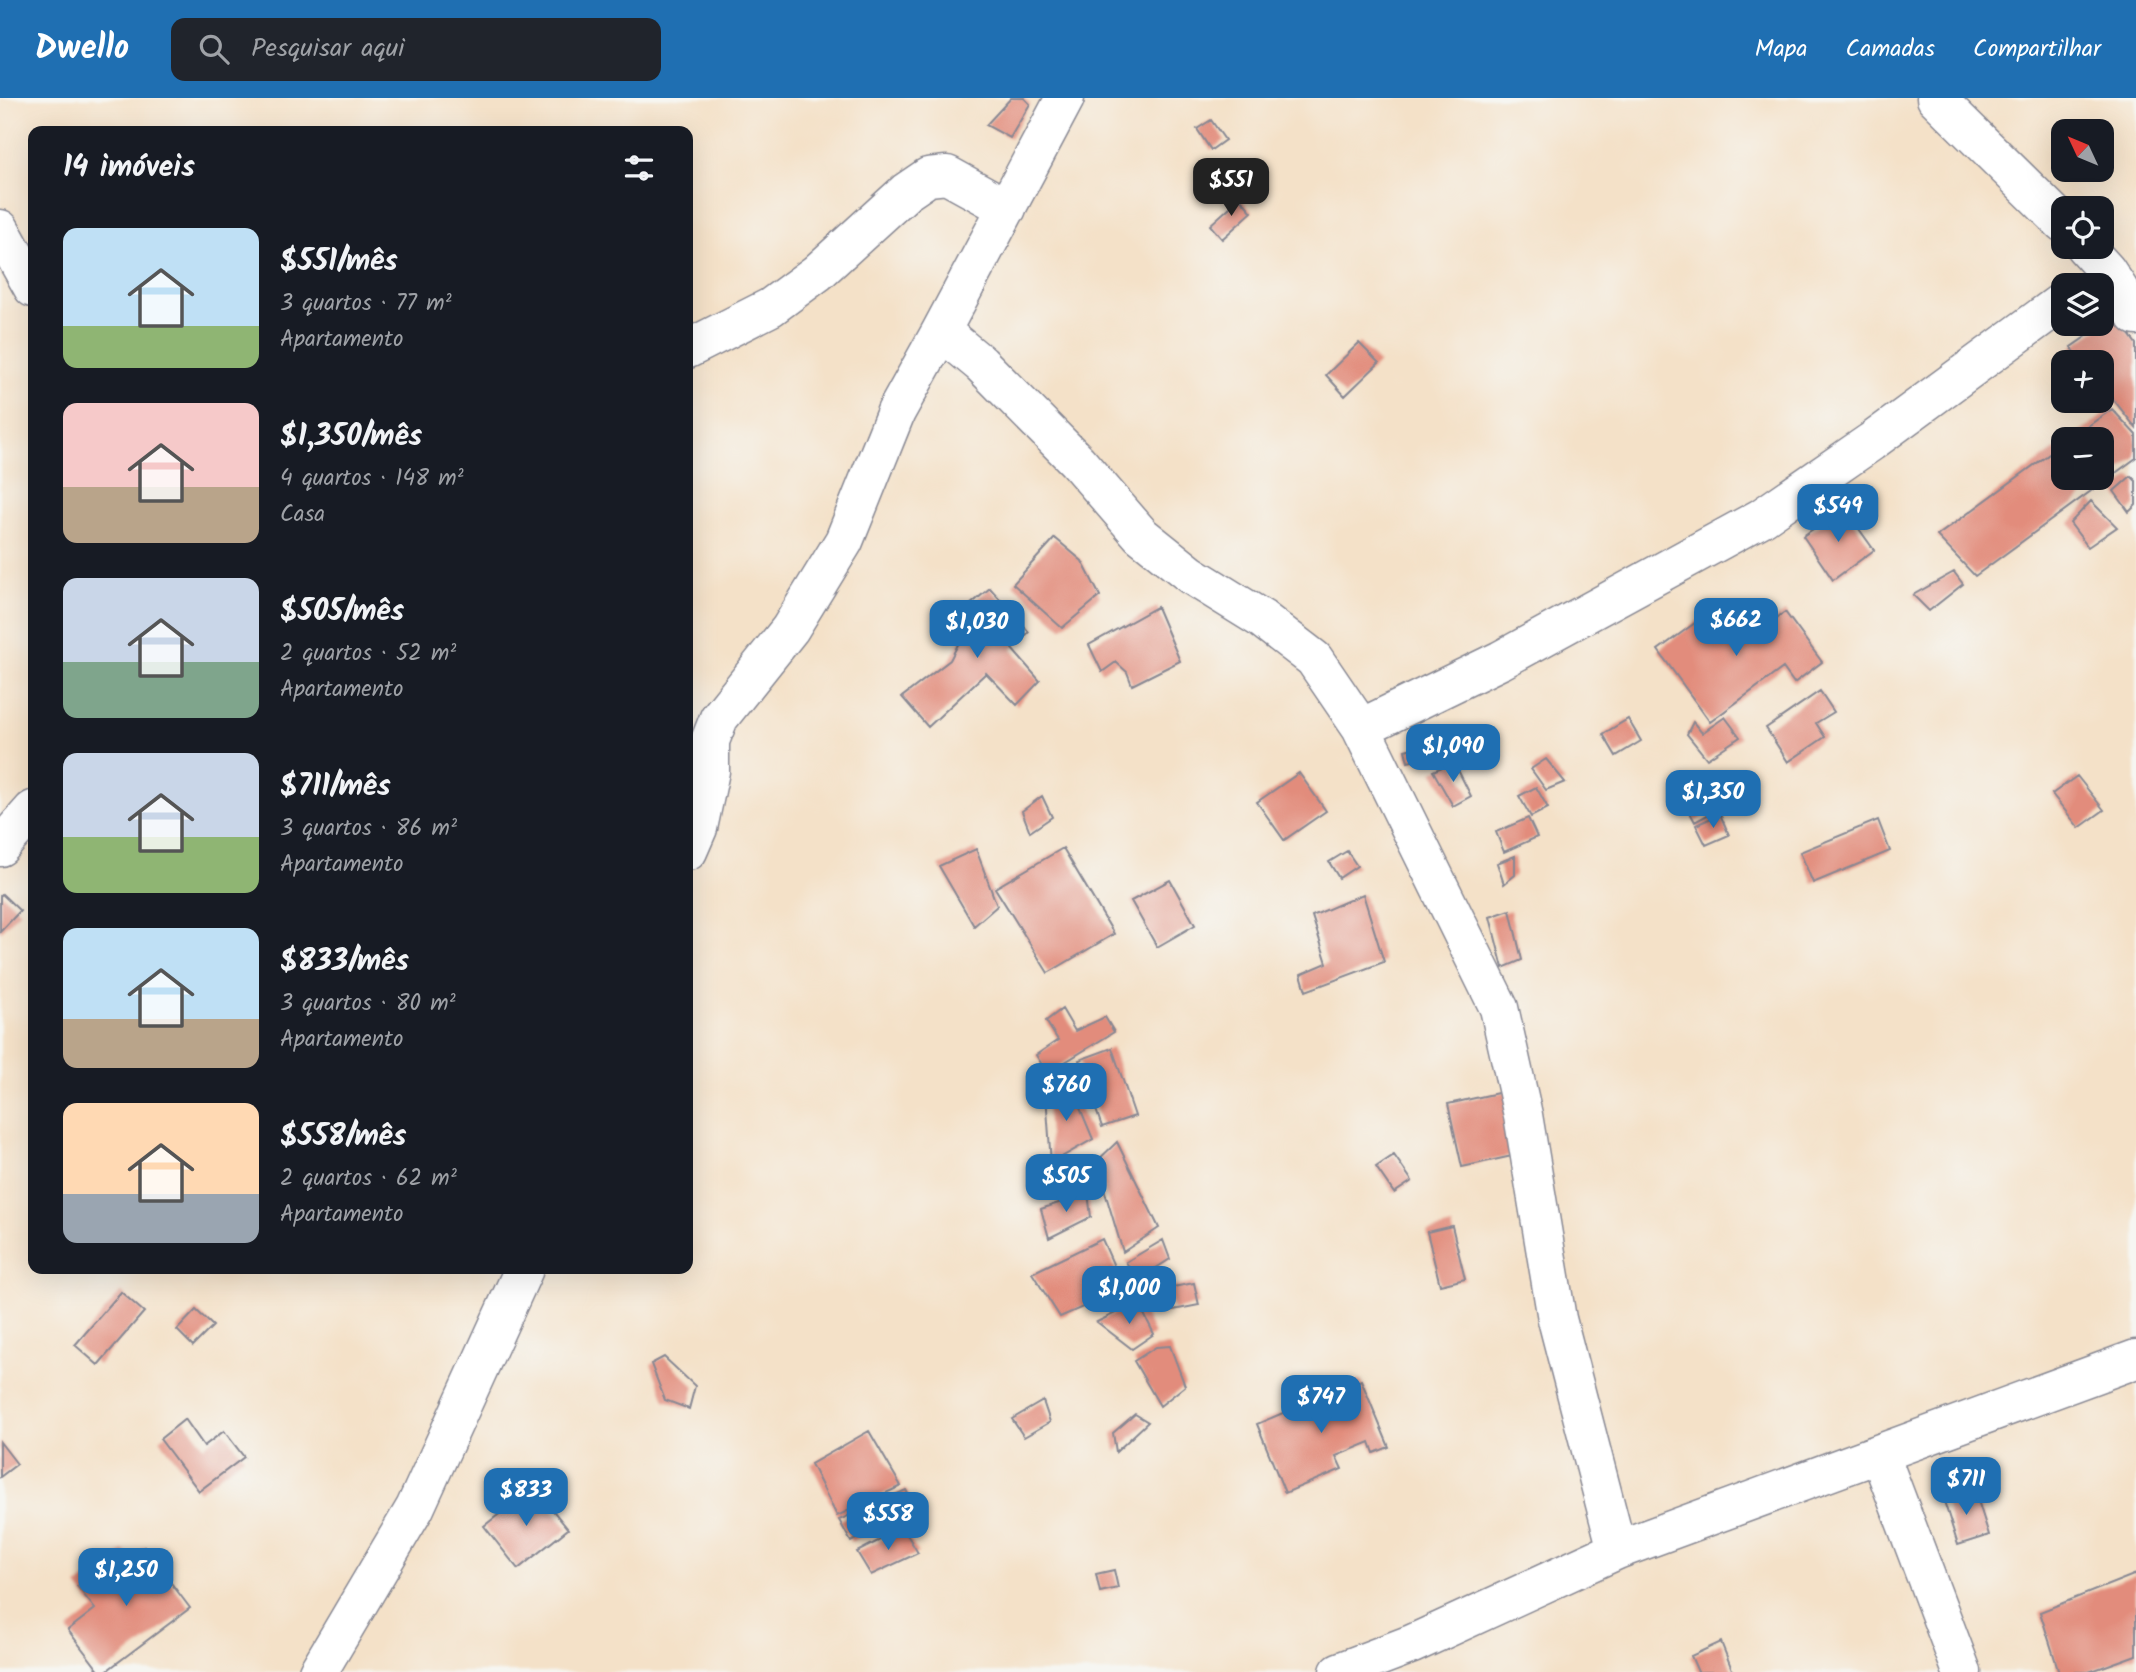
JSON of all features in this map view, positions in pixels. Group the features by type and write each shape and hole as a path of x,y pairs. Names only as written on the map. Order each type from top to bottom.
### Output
{"street":[{"path":"693,840 710,771 710,741 719,718 790,629 844,541 895,412 1065,98"},
{"path":"1936,98 2051,211"},
{"path":"693,346 771,307 817,273 906,192 928,177 947,175 1007,208"},
{"path":"0,229 28,279"},
{"path":"2092,267 2136,316"},
{"path":"1361,728 1502,660 1761,518 2051,310"},
{"path":"941,331 981,364 1029,412 1077,461 1141,535 1191,575 1262,619 1314,659 1361,728 1499,1008 1524,1115 1556,1319 1617,1550"},
{"path":"0,848 28,816"},
{"path":"318,1672 415,1508 522,1274"},
{"path":"1339,1672 1417,1658 1617,1550 2136,1359"},
{"path":"1880,1455 1962,1672"}],"building":[{"path":"1011,98 1024,98 1030,104 1010,138 986,125"},
{"path":"1211,120 1225,140 1211,150 1197,129"},
{"path":"1240,198 1252,212 1222,239 1210,225"},
{"path":"2116,316 2136,344 2136,428 2114,400 2114,350 2073,350 2071,347 2087,336 2114,336"},
{"path":"1359,343 1379,363 1345,396 1326,375"},
{"path":"2114,411 2136,435 2136,458 2114,474 2114,427 2087,427 2106,413"},
{"path":"2051,453 2051,490 2092,490 1975,576 1937,536"},
{"path":"2131,476 2136,481 2136,505 2129,512 2114,491"},
{"path":"2091,501 2117,527 2088,547 2070,523"},
{"path":"1844,508 1874,550 1833,580 1803,536"},
{"path":"1055,538 1082,561 1100,596 1062,628 1013,584"},
{"path":"1954,572 1963,584 1929,611 1913,595"},
{"path":"990,588 1029,632 1012,649 1040,681 1017,705 986,673 928,727 902,697 950,660 963,635 950,622"},
{"path":"1721,604 1738,627 1758,613 1767,625 1785,612 1822,662 1794,683 1783,668 1710,722 1658,650"},
{"path":"1157,607 1180,661 1132,685 1127,672 1116,662 1102,672 1089,645"},
{"path":"1820,691 1834,712 1816,723 1825,737 1788,762 1766,728"},
{"path":"1725,717 1740,737 1707,759 1687,734 1693,722 1702,733"},
{"path":"1628,719 1641,741 1616,756 1603,734"},
{"path":"1421,746 1424,758 1408,762 1405,750"},
{"path":"1546,759 1565,782 1546,790 1531,769"},
{"path":"1454,762 1471,796 1453,806 1433,771"},
{"path":"1299,773 1326,811 1284,840 1257,802"},
{"path":"2077,776 2104,810 2079,828 2052,794"},
{"path":"1536,787 1548,808 1531,817 1519,796"},
{"path":"1706,794 1715,811 1695,822 1686,805"},
{"path":"1042,796 1052,817 1030,832 1022,811"},
{"path":"1720,814 1729,835 1706,845 1696,825"},
{"path":"1528,818 1537,837 1504,852 1496,832"},
{"path":"1878,820 1890,851 1813,883 1800,852"},
{"path":"1063,848 1114,934 1048,973 995,888"},
{"path":"976,849 997,906 974,926 939,866"},
{"path":"1347,851 1357,866 1339,878 1329,862"},
{"path":"1515,856 1515,875 1504,884 1497,863"},
{"path":"1170,880 1195,925 1157,947 1131,901"},
{"path":"2,894 20,911 0,932 0,896"},
{"path":"1363,894 1384,962 1306,991 1301,974 1327,963 1312,916"},
{"path":"1510,910 1522,960 1503,968 1490,917"},
{"path":"1062,1009 1075,1031 1105,1017 1114,1032 1047,1073 1036,1055 1058,1040 1046,1021"},
{"path":"1112,1048 1135,1116 1102,1127 1079,1060"},
{"path":"1070,1084 1093,1139 1051,1163 1046,1095"},
{"path":"1507,1091 1521,1154 1462,1167 1448,1104"},
{"path":"1117,1142 1159,1228 1123,1252 1096,1162"},
{"path":"1394,1155 1412,1181 1394,1193 1376,1167"},
{"path":"1088,1193 1091,1217 1049,1238 1041,1209"},
{"path":"1452,1226 1465,1279 1440,1285 1427,1232"},
{"path":"1102,1239 1124,1289 1060,1317 1032,1273"},
{"path":"1163,1240 1170,1259 1137,1280 1126,1262"},
{"path":"1194,1283 1199,1305 1173,1310 1168,1288"},
{"path":"121,1292 144,1312 98,1365 75,1345"},
{"path":"1138,1302 1154,1334 1132,1349 1097,1322"},
{"path":"196,1310 213,1326 193,1346 177,1330"},
{"path":"1170,1346 1185,1386 1160,1406 1134,1361 1156,1347"},
{"path":"664,1357 695,1386 689,1409 665,1400 651,1364"},
{"path":"1361,1380 1389,1447 1374,1453 1370,1442 1336,1456 1342,1469 1285,1493 1257,1424"},
{"path":"1043,1401 1050,1422 1024,1437 1012,1419"},
{"path":"1135,1414 1148,1422 1116,1452 1113,1433"},
{"path":"185,1419 204,1446 224,1431 244,1457 199,1491 160,1439"},
{"path":"869,1431 901,1486 837,1516 811,1464"},
{"path":"0,1442 17,1464 0,1477"},
{"path":"534,1487 568,1529 518,1569 484,1526"},
{"path":"1974,1488 1989,1535 1958,1545 1943,1498"},
{"path":"906,1490 915,1508 851,1542 839,1520"},
{"path":"903,1528 918,1553 871,1575 857,1552"},
{"path":"144,1547 190,1608 105,1672 100,1672 68,1630 95,1609 77,1586 124,1550 131,1558"},
{"path":"1114,1570 1118,1588 1100,1592 1096,1574"},
{"path":"2136,1574 2136,1655 2089,1672 2059,1672 2040,1612"},
{"path":"1721,1642 1733,1672 1698,1672 1691,1656"}]}
